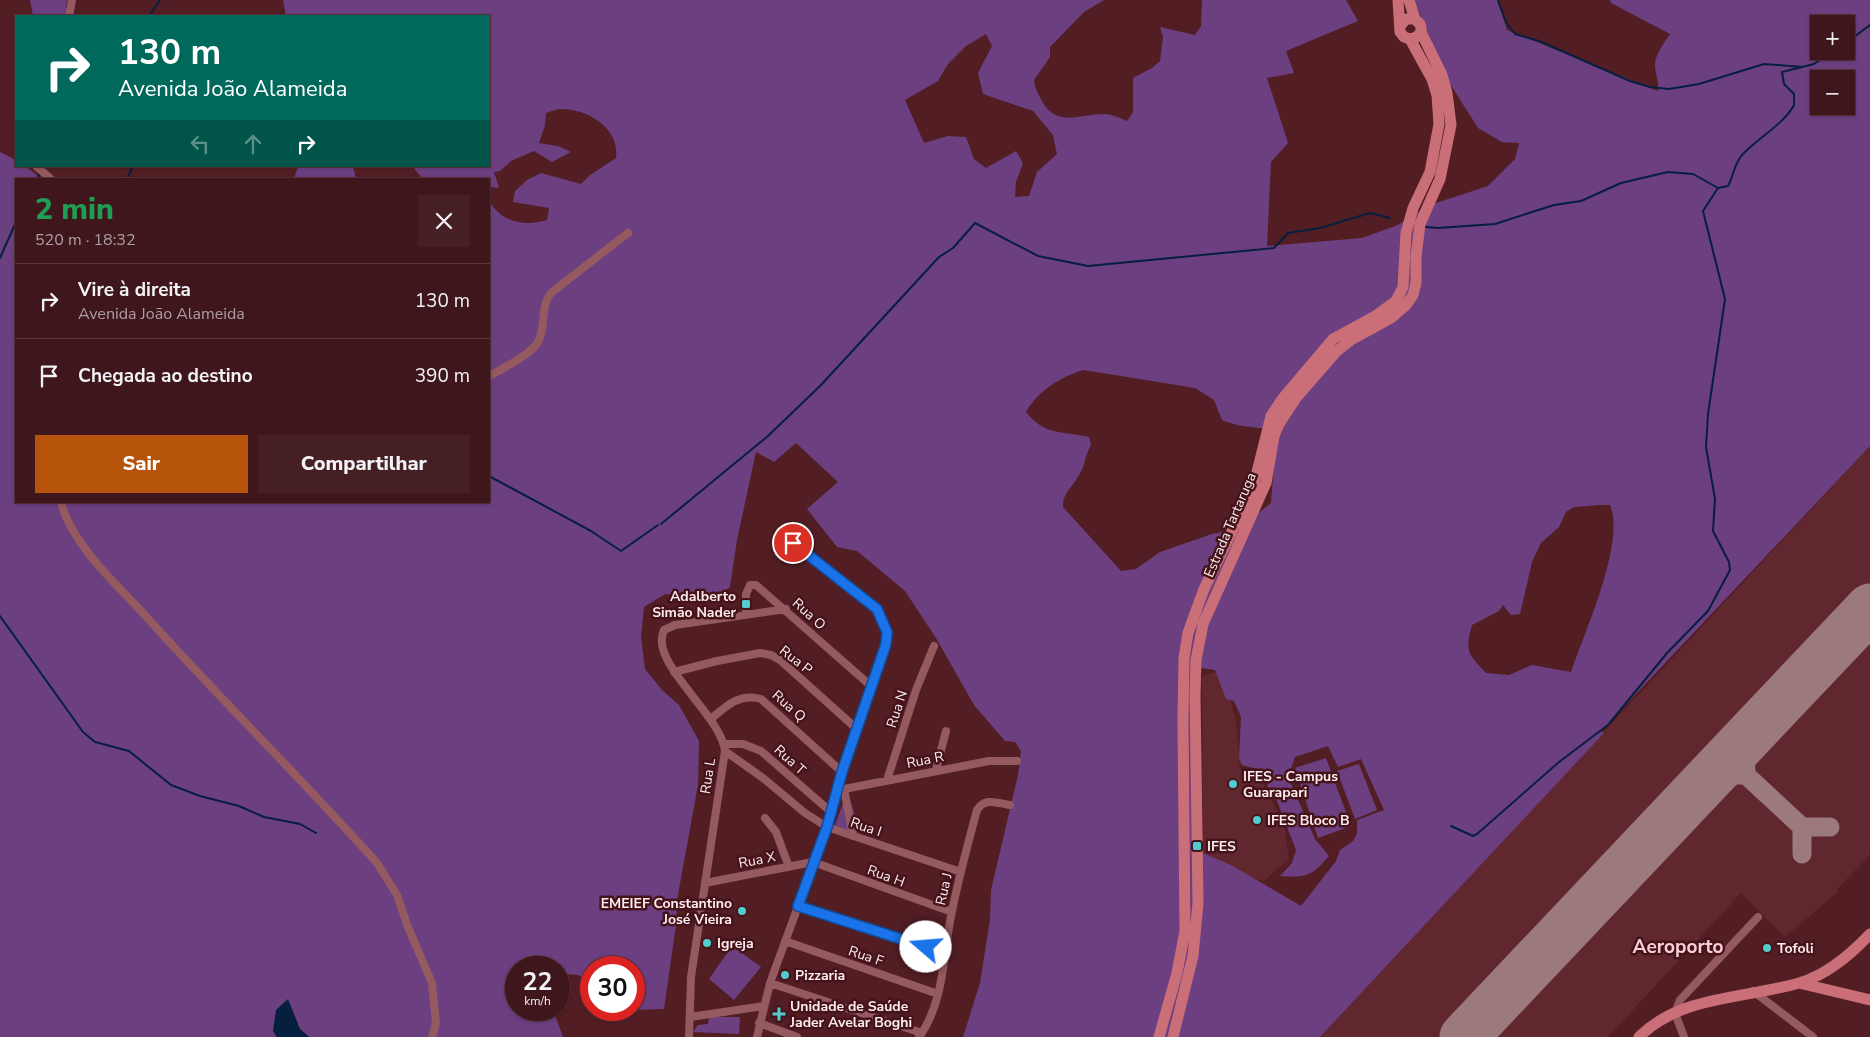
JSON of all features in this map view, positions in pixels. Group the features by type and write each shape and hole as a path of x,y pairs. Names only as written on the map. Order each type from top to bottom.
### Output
{"street":[{"path":"69,15 72,0"},
{"path":"1398,0 1402,35 1410,39 1419,36 1421,32 1420,24 1415,19 1409,0"},
{"path":"1401,25 1406,19 1415,19"},
{"name":"Estrada Tartaruga","path":"1173,1037 1192,956 1198,903 1195,694 1196,660 1204,624 1266,483 1274,436 1286,413 1314,376 1337,351 1350,340 1391,318 1406,305 1413,294 1416,284 1416,257 1420,224 1440,179 1446,159 1451,125 1447,93 1442,75 1421,32"},
{"name":"Estrada Tartaruga","path":"1159,1037 1177,973 1184,930 1183,720 1184,658 1188,632 1204,589 1252,488 1271,416 1314,358 1333,339 1377,315 1396,301 1404,286 1406,233 1413,208 1430,172 1439,124 1437,95 1432,78 1410,39"},
{"path":"37,167 50,178"},
{"path":"490,376 507,367 538,343 542,333 546,299 552,292 628,233"},
{"path":"61,503 66,522 76,538 129,598 378,863 397,895 408,927 432,983 436,1023 432,1037"},
{"path":"780,531 821,566 872,604 882,617 888,637 858,730 842,772 841,789 853,836"},
{"name":"Rua O","path":"746,613 746,594 748,587 752,584 760,588 786,609 872,686"},
{"name":"Rua L","path":"689,1037 691,977 724,748 711,719 674,672 662,646 664,630 675,624 786,609"},
{"name":"Rua N","path":"887,780 916,690 934,646"},
{"name":"Rua P","path":"674,672 746,655 771,655 780,660 858,730"},
{"name":"Rua Q","path":"711,719 728,703 738,699 750,697 761,699 842,772"},
{"path":"936,770 946,731"},
{"name":"Rua T","path":"724,748 743,744 761,751 831,812"},
{"name":"Rua I","path":"724,748 805,813 827,827 961,872"},
{"name":"Rua R","path":"841,789 997,759 1018,761"},
{"path":"757,1037 770,983 841,789"},
{"name":"Rua J","path":"921,1035 932,1014 938,994 952,912 979,806 987,801 1010,806"},
{"path":"764,818 776,832 789,867"},
{"name":"Rua X","path":"705,883 813,862"},
{"name":"Rua H","path":"813,862 952,912"},
{"path":"798,906 944,953"},
{"path":"1684,1037 1675,1013 1680,1000 1758,917"},
{"path":"1639,1037 1652,1026 1675,1013 1699,1004 1753,991 1799,983 1830,969 1853,952 1870,934"},
{"name":"Rua F","path":"785,942 938,994"},
{"path":"770,983 921,1035"},
{"path":"1799,983 1870,1000"},
{"path":"1753,991 1813,1037"},
{"path":"690,1017 764,1006"},
{"path":"759,1023 797,1037"}],"shaded area":[{"path":"30,0 67,0 65,15 33,15"},
{"path":"283,0 1104,0 1084,12 1050,47 1050,57 1034,80 1034,83 1042,101 1054,114 1070,118 1107,114 1127,121 1133,112 1133,78 1152,68 1160,61 1163,37 1160,27 1195,35 1201,26 1202,0 1346,0 1358,21 1286,51 1294,73 1267,78 1288,143 1271,162 1267,246 1362,238 1398,225 1427,206 1488,186 1515,159 1519,143 1502,142 1478,128 1447,79 1414,0 1497,0 1507,30 1658,91 1655,67 1656,58 1670,34 1611,3 1610,0 1870,0 1870,446 1601,731 1604,733 1320,1037 963,1037 980,983 990,920 991,890 1018,775 1021,751 1015,742 1005,741 974,705 936,638 905,591 857,551 837,547 807,509 838,482 796,443 774,462 756,452 737,540 730,587 713,600 665,594 644,607 641,637 645,669 662,690 679,705 699,741 698,785 677,900 676,925 664,1009 645,1010 645,956 580,956 580,976 570,975 570,956 505,956 505,1021 557,1021 563,1037 309,1037 300,1029 273,1031 277,1037 0,1037 0,152 15,160 15,167 26,167 41,178 15,178 15,503 490,503 490,201 499,213 514,221 530,223 547,220 549,208 513,202 515,191 527,180 541,173 581,184 590,175 616,158 616,147 613,138 600,122 582,112 559,109 546,113 545,125 539,143 558,146 571,152 552,162 534,151 511,161 500,171 494,172 499,188 490,187 490,178 422,178 413,167 490,167 490,15 286,15","holes":["986,34 992,46 978,73 983,94 1033,111 1053,135 1057,154 1037,172 1029,196 1015,197 1016,182 1023,163 1016,151 986,168 974,159 966,137 948,136 924,143 905,100 938,81 948,64 966,46","1084,370 1195,388 1214,400 1222,420 1243,426 1279,431 1275,450 1271,503 1256,515 1244,536 1227,531 1212,534 1160,552 1136,569 1121,571 1063,507 1066,494 1083,468 1091,445 1089,437 1047,429 1033,420 1026,412 1036,398 1050,386 1067,376","1610,505 1613,521 1612,541 1601,588 1571,672 1532,665 1509,675 1486,673 1469,651 1468,646 1472,625 1499,611 1503,605 1511,615 1520,614 1532,562 1541,543 1559,527 1566,512 1574,507","1201,668 1215,670 1226,699 1234,701 1241,717 1239,758 1242,765 1257,769 1266,775 1268,788 1272,788 1296,850 1292,863 1280,876 1296,877 1313,872 1329,856 1315,839 1288,777 1295,757 1328,746 1338,767 1361,759 1384,810 1357,820 1357,834 1353,841 1340,850 1336,861 1301,906 1231,865 1196,850"]},
{"path":"298,167 353,167 356,178 294,178"},
{"path":"1870,446 1870,855 1837,889 1839,891 1785,937 1741,893 1608,1037 1320,1037"},
{"name":"IFES - Campus Guarapari","path":"1216,672 1228,687 1236,722 1240,768 1259,775 1284,825 1289,859 1264,881 1228,871 1203,852 1202,676"},
{"path":"1326,758 1351,826 1318,838 1295,768"},
{"path":"1359,764 1377,810 1355,819 1337,771"},
{"path":"845,798 849,798 856,820 857,833 838,828 835,825"},
{"path":"732,946 761,967 734,1000 709,979"},
{"path":"709,1017 740,1017 739,1034 693,1032 698,1025 708,1024"}],"water":[{"path":"288,999 300,1029 309,1037 277,1037 273,1031 276,1010"}],"waterway":[{"path":"150,15 160,0"},
{"path":"1498,0 1506,22 1515,34 1539,41 1630,81 1650,87 1669,89 1699,84 1764,64 1803,67"},
{"path":"1855,36 1870,25"},
{"path":"1426,227 1438,228 1495,224 1554,205 1581,201 1621,183 1668,172 1693,174 1718,188 1728,186 1740,158 1778,124 1794,105 1794,94 1784,84 1782,72 1814,64 1820,60"},
{"path":"127,178 133,167"},
{"path":"37,178 40,172"},
{"path":"1451,826 1473,836 1477,834 1559,762 1608,725 1667,653 1708,611 1730,570 1729,562 1713,531 1715,499 1706,447 1708,414 1725,299 1703,211 1718,188"},
{"path":"661,524 768,436 821,385 939,257 953,248 975,223 1038,256 1088,266 1274,248 1288,233 1320,228 1370,213 1390,218"},
{"path":"0,258 15,224"},
{"path":"490,477 591,531 621,551 658,525"},
{"path":"0,616 83,732 95,742 129,751 171,785 200,796 239,806 264,817 300,824 316,833"}],"taxiway":[{"path":"1757,728 1745,750 1746,775 1802,827 1830,827"},
{"path":"1700,788 1723,775 1746,775"},
{"path":"1802,827 1802,854"}],"runway":[{"path":"1464,1037 1870,608"}],"place":[{"name":"Adalberto Simão Nader","path":"746,604"},
{"name":"IFES - Campus Guarapari","path":"1233,784"},
{"name":"IFES Bloco B","path":"1257,820"},
{"name":"IFES","path":"1197,846"},
{"name":"EMEIEF Constantino José Vieira","path":"742,911"},
{"name":"Igreja","path":"707,943"},
{"name":"Tofoli","path":"1767,948"},
{"name":"Pizzaria","path":"785,975"},
{"name":"Unidade de Saúde Jader Avelar Boghi","path":"779,1014"}],"district":[{"name":"Aeroporto","path":"1678,947"}],"route":[{"path":"793,543 833,576 872,604 882,617 888,637 866,707 842,772 839,790 827,827 798,906 926,947"}]}
